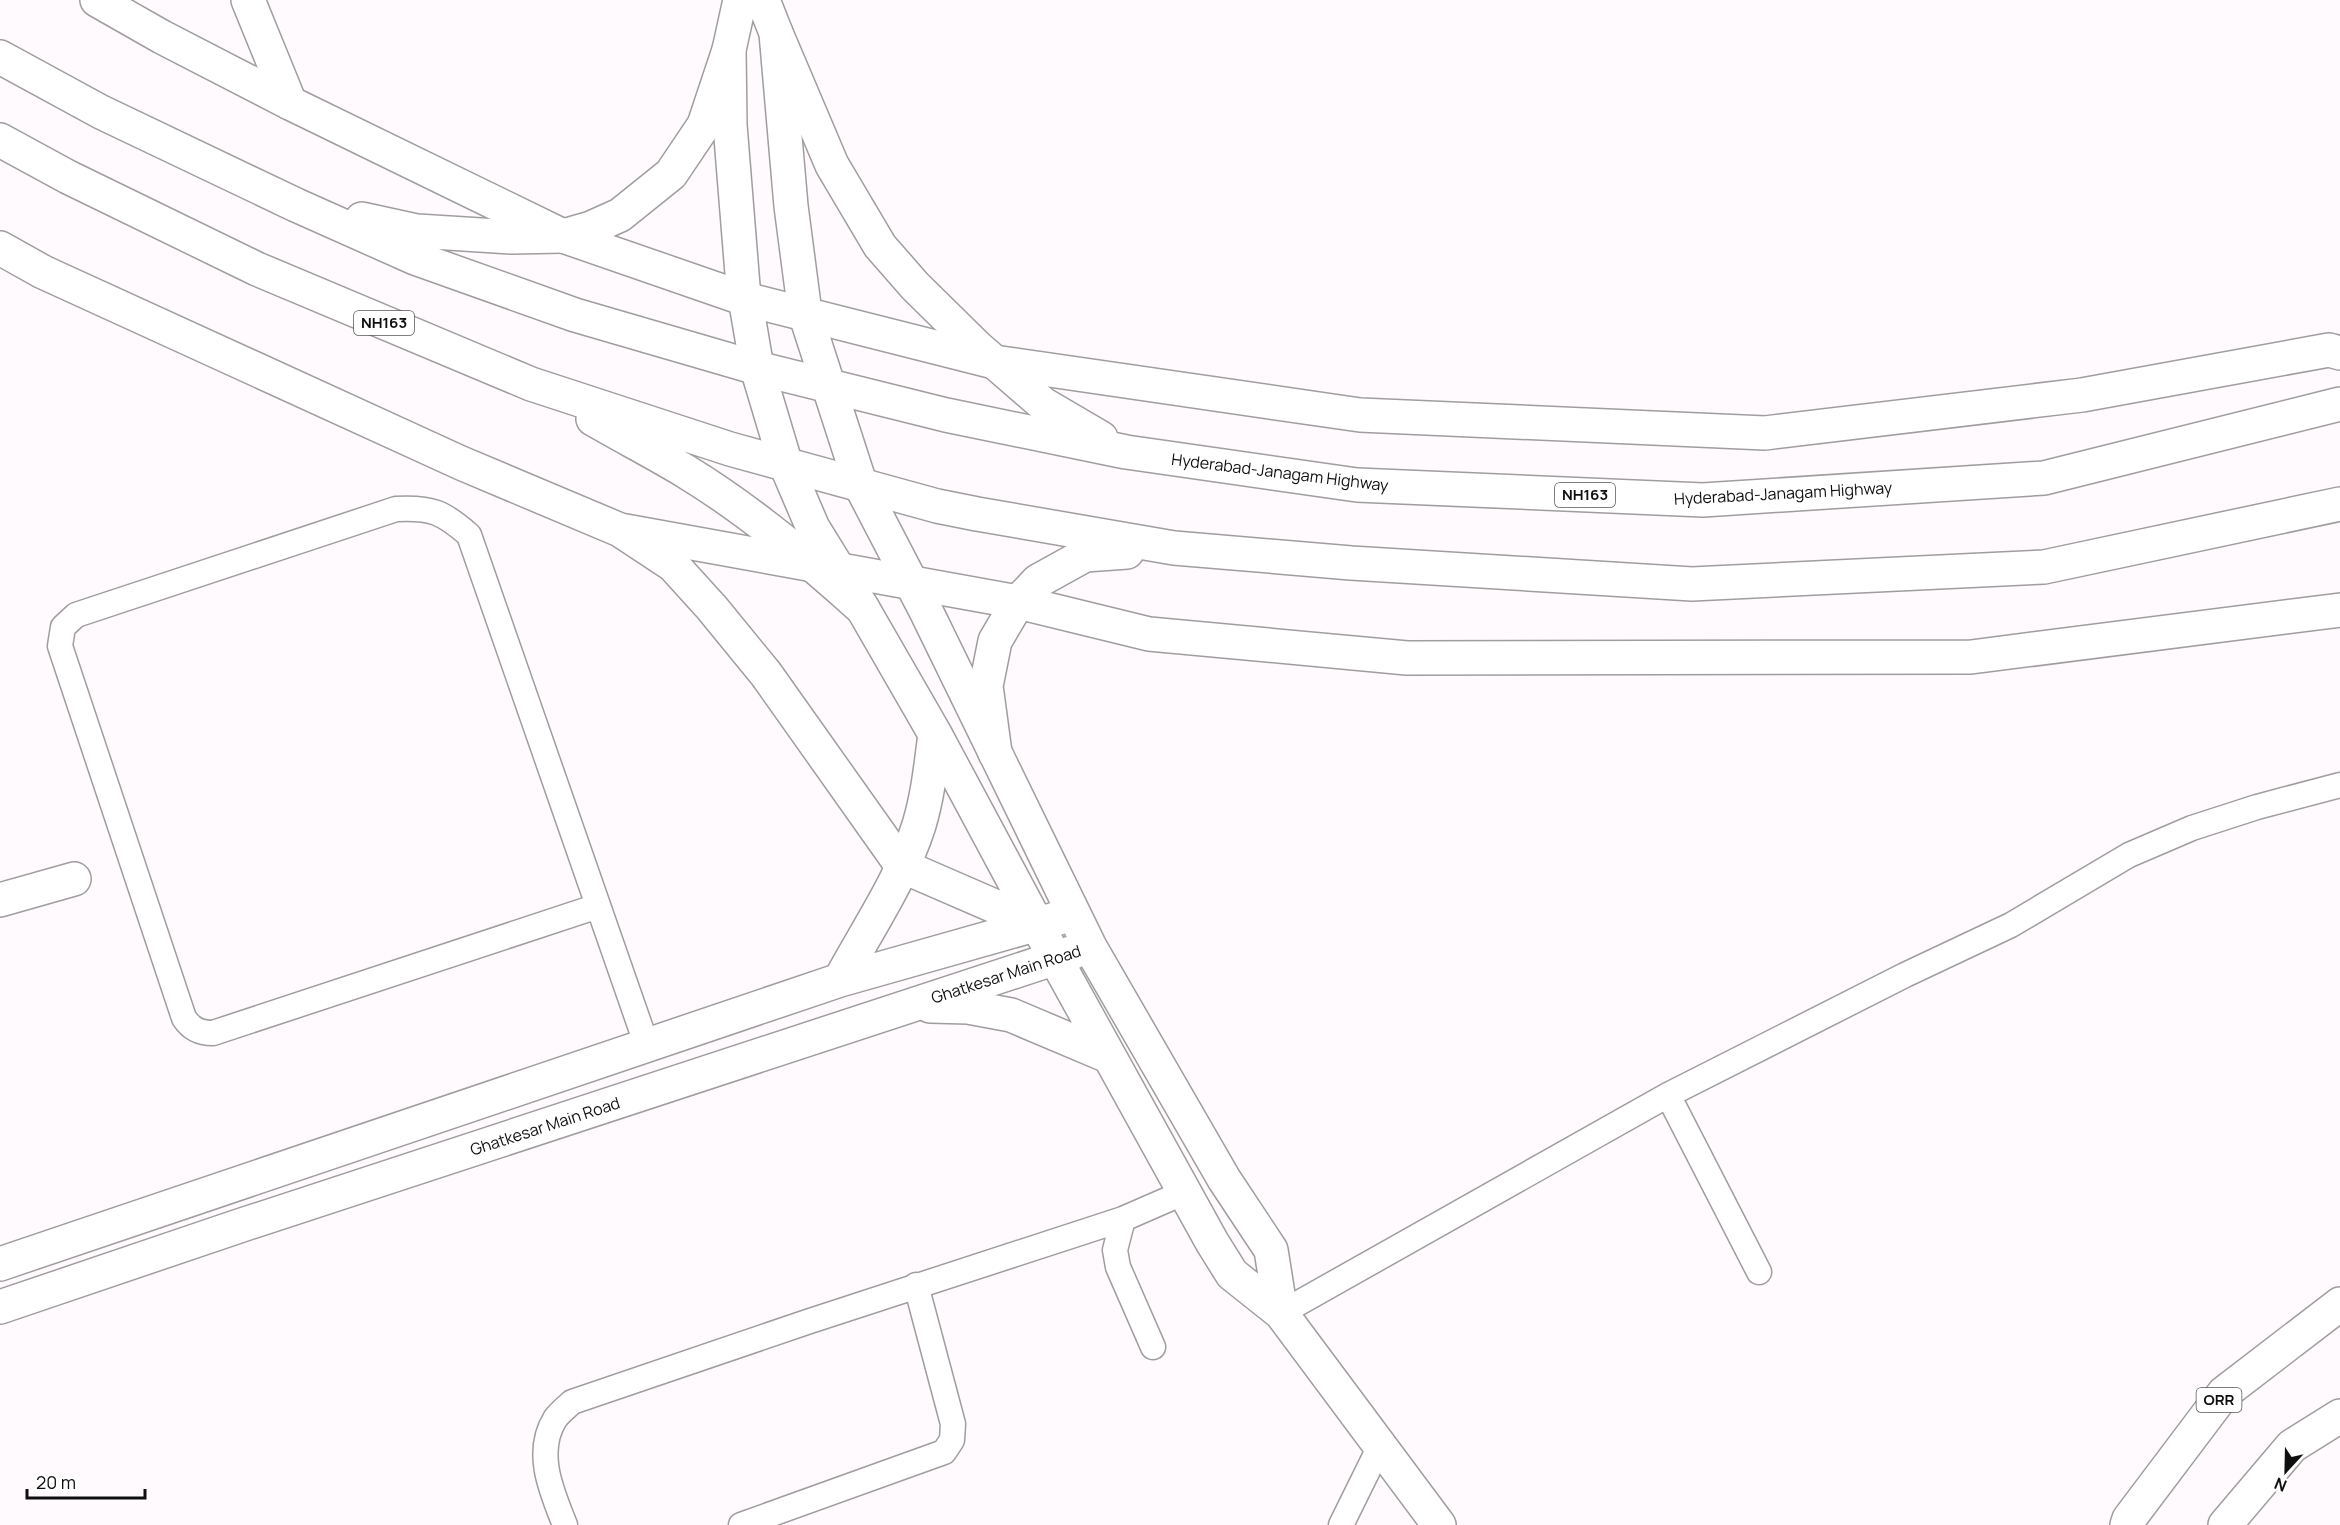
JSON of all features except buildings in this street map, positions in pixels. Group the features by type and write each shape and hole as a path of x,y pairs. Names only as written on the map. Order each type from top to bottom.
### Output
{"main road":[{"path":"97,0 162,37 290,103 563,236 745,299 994,362 1360,415 1765,433 2082,395 2329,350 2340,353"},
{"path":"248,0 290,103"},
{"path":"296,205 417,231 512,237 563,236 591,228 620,215 671,174 704,125 729,50 740,0"},
{"path":"763,0 832,165 880,246 915,286 994,362 1043,404 1126,452"},
{"path":"776,33 791,206 805,313 861,486 1090,947 1224,1179 1271,1250 1281,1313"},
{"path":"729,50 730,125 745,299 757,368 786,465 827,568"},
{"name":"NH163","path":"0,57 101,112 296,205 415,258 574,315 757,368 830,386"},
{"name":"NH163","path":"0,140 68,177 256,269 531,384 786,465 861,486 977,514 1174,548 1351,563 1692,584 2044,567 2340,504"},
{"path":"0,248 43,272 461,464 620,530 673,565 712,608 766,674 902,866 1038,925"},
{"path":"531,384 687,472 827,568 863,609 935,734 1108,1056 1232,1274 1281,1313 1439,1525"},
{"name":"Hyderabad-Janagam Highway","path":"830,386 946,415 1126,452 1357,485 1703,500 2044,478 2340,404"},
{"path":"620,530 1018,602 1149,634 1407,658 1971,657 2340,610"},
{"path":"995,753 986,686 995,641 1018,602 1038,580 1085,555 1174,548"},
{"path":"840,980 902,866 921,815 929,783 935,734"},
{"path":"0,900 74,879"},
{"path":"0,1264 840,980 1038,925 1072,913"},
{"name":"Ghatkesar Main Road","path":"0,1307 227,1230 1090,947"},
{"path":"911,1006 968,1006 1011,1015 1108,1056"},
{"name":"ORR","path":"2127,1525 2129,1519 2224,1393 2340,1304"},
{"path":"2225,1525 2292,1446 2340,1416"}],"lane":[{"path":"598,906 213,1033 204,1033 189,1027 184,1018 60,646 63,627 76,615 396,509 422,508 457,524 469,535 647,1046"},
{"path":"1281,1313 1668,1095 1905,975 2011,925 2129,855 2192,828 2257,807 2340,785"},
{"path":"1668,1095 1759,1272"},
{"path":"565,1525 548,1480 546,1441 555,1418 572,1402 916,1285 1123,1220 1185,1192"},
{"path":"1123,1220 1115,1250 1118,1267 1153,1347"},
{"path":"741,1525 944,1452 952,1440 953,1424 916,1285"},
{"path":"1341,1525 1380,1446"}]}
